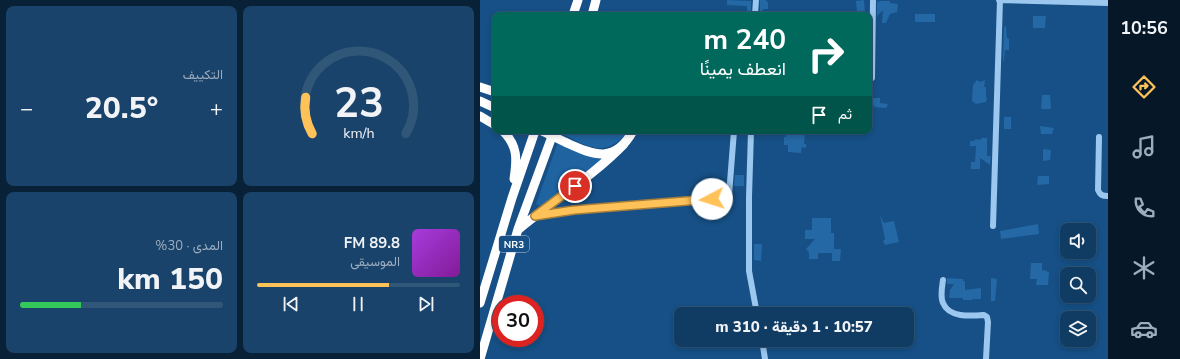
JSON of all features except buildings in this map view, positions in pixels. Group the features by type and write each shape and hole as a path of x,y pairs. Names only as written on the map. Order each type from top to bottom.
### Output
{"highway":[{"path":"574,12 578,0"},
{"path":"593,12 596,0"},
{"path":"480,87 492,91"},
{"path":"480,101 492,107"},
{"path":"480,116 492,123"},
{"path":"506,134 511,140 515,149 516,158 512,198"},
{"name":"NR3","path":"480,304 512,198 534,134"},
{"path":"548,134 580,149 597,154 610,152 624,144"},
{"name":"NR3","path":"480,359 518,230 553,134"},
{"path":"518,230 610,159 631,134"}],"street":[{"path":"755,12 756,0"},
{"path":"872,78 873,0"},
{"path":"994,226 999,0 1108,3"},
{"path":"535,216 574,210 726,198 729,195 734,134"},
{"path":"751,134 749,271 756,307"},
{"path":"1099,138 1098,190 1101,195 1108,196"},
{"path":"942,280 943,303 949,311 960,315 984,315 987,317 986,359"},
{"path":"763,347 766,359"}],"shaded area":[{"path":"562,134 626,134 622,139 607,147 593,147"},
{"path":"558,142 606,158 541,207 536,204"}],"route":[{"path":"575,186 535,216 574,210 712,199"}]}
